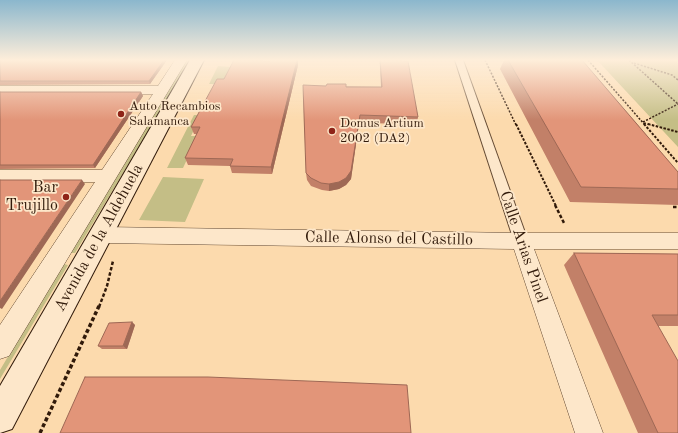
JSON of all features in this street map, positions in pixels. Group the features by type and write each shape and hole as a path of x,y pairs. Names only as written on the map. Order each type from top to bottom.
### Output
{"main road":[{"name":"Avenida de la Aldehuela","path":"0,417 186,80"}],"street":[{"name":"Avenida de la Aldehuela","path":"2,340 168,80"},
{"name":"Calle Arias Pinel","path":"466,80 589,433"},
{"path":"0,90 162,90"},
{"path":"0,176 108,176"},
{"name":"Calle Alonso del Castillo","path":"101,235 678,242"}],"path":[{"path":"495,80 566,227"},
{"path":"606,80 678,164"},
{"path":"643,122 678,104 652,80"},
{"path":"643,122 678,132"},
{"path":"673,207 678,207"}],"shaded area":[{"path":"174,80 179,80 75,253 70,253"},
{"path":"211,80 226,80 224,84 209,84"},
{"path":"616,80 678,80 678,147"},
{"path":"194,115 201,115 191,136 198,136 183,168 167,168"},
{"path":"163,177 204,179 185,222 139,220"},
{"path":"63,264 68,265 0,379 0,370"}],"building":[{"path":"0,80 150,80 149,81"},
{"path":"216,80 292,80 271,167 230,166 233,159 185,158 200,127 191,127"},
{"path":"381,80 411,80 418,117 360,115 351,171 346,178 339,182 329,184 321,183 311,178 306,173 303,85 326,86 327,84 346,84 346,87 382,87"},
{"path":"520,80 599,80 678,172 678,189 581,187"},
{"path":"0,92 141,92 93,165 0,165"},
{"path":"0,180 82,180 0,301"},
{"path":"574,253 678,254 678,315 652,315 678,361 678,433 658,433"},
{"path":"132,322 123,346 98,346 109,323"},
{"path":"85,377 208,377 407,385 411,433 60,433"}],"place":[{"name":"Auto Recambios Salamanca","path":"121,114"},
{"name":"Domus Artium 2002 (DA2)","path":"332,131"},
{"name":"Bar Trujillo","path":"66,197"}]}
